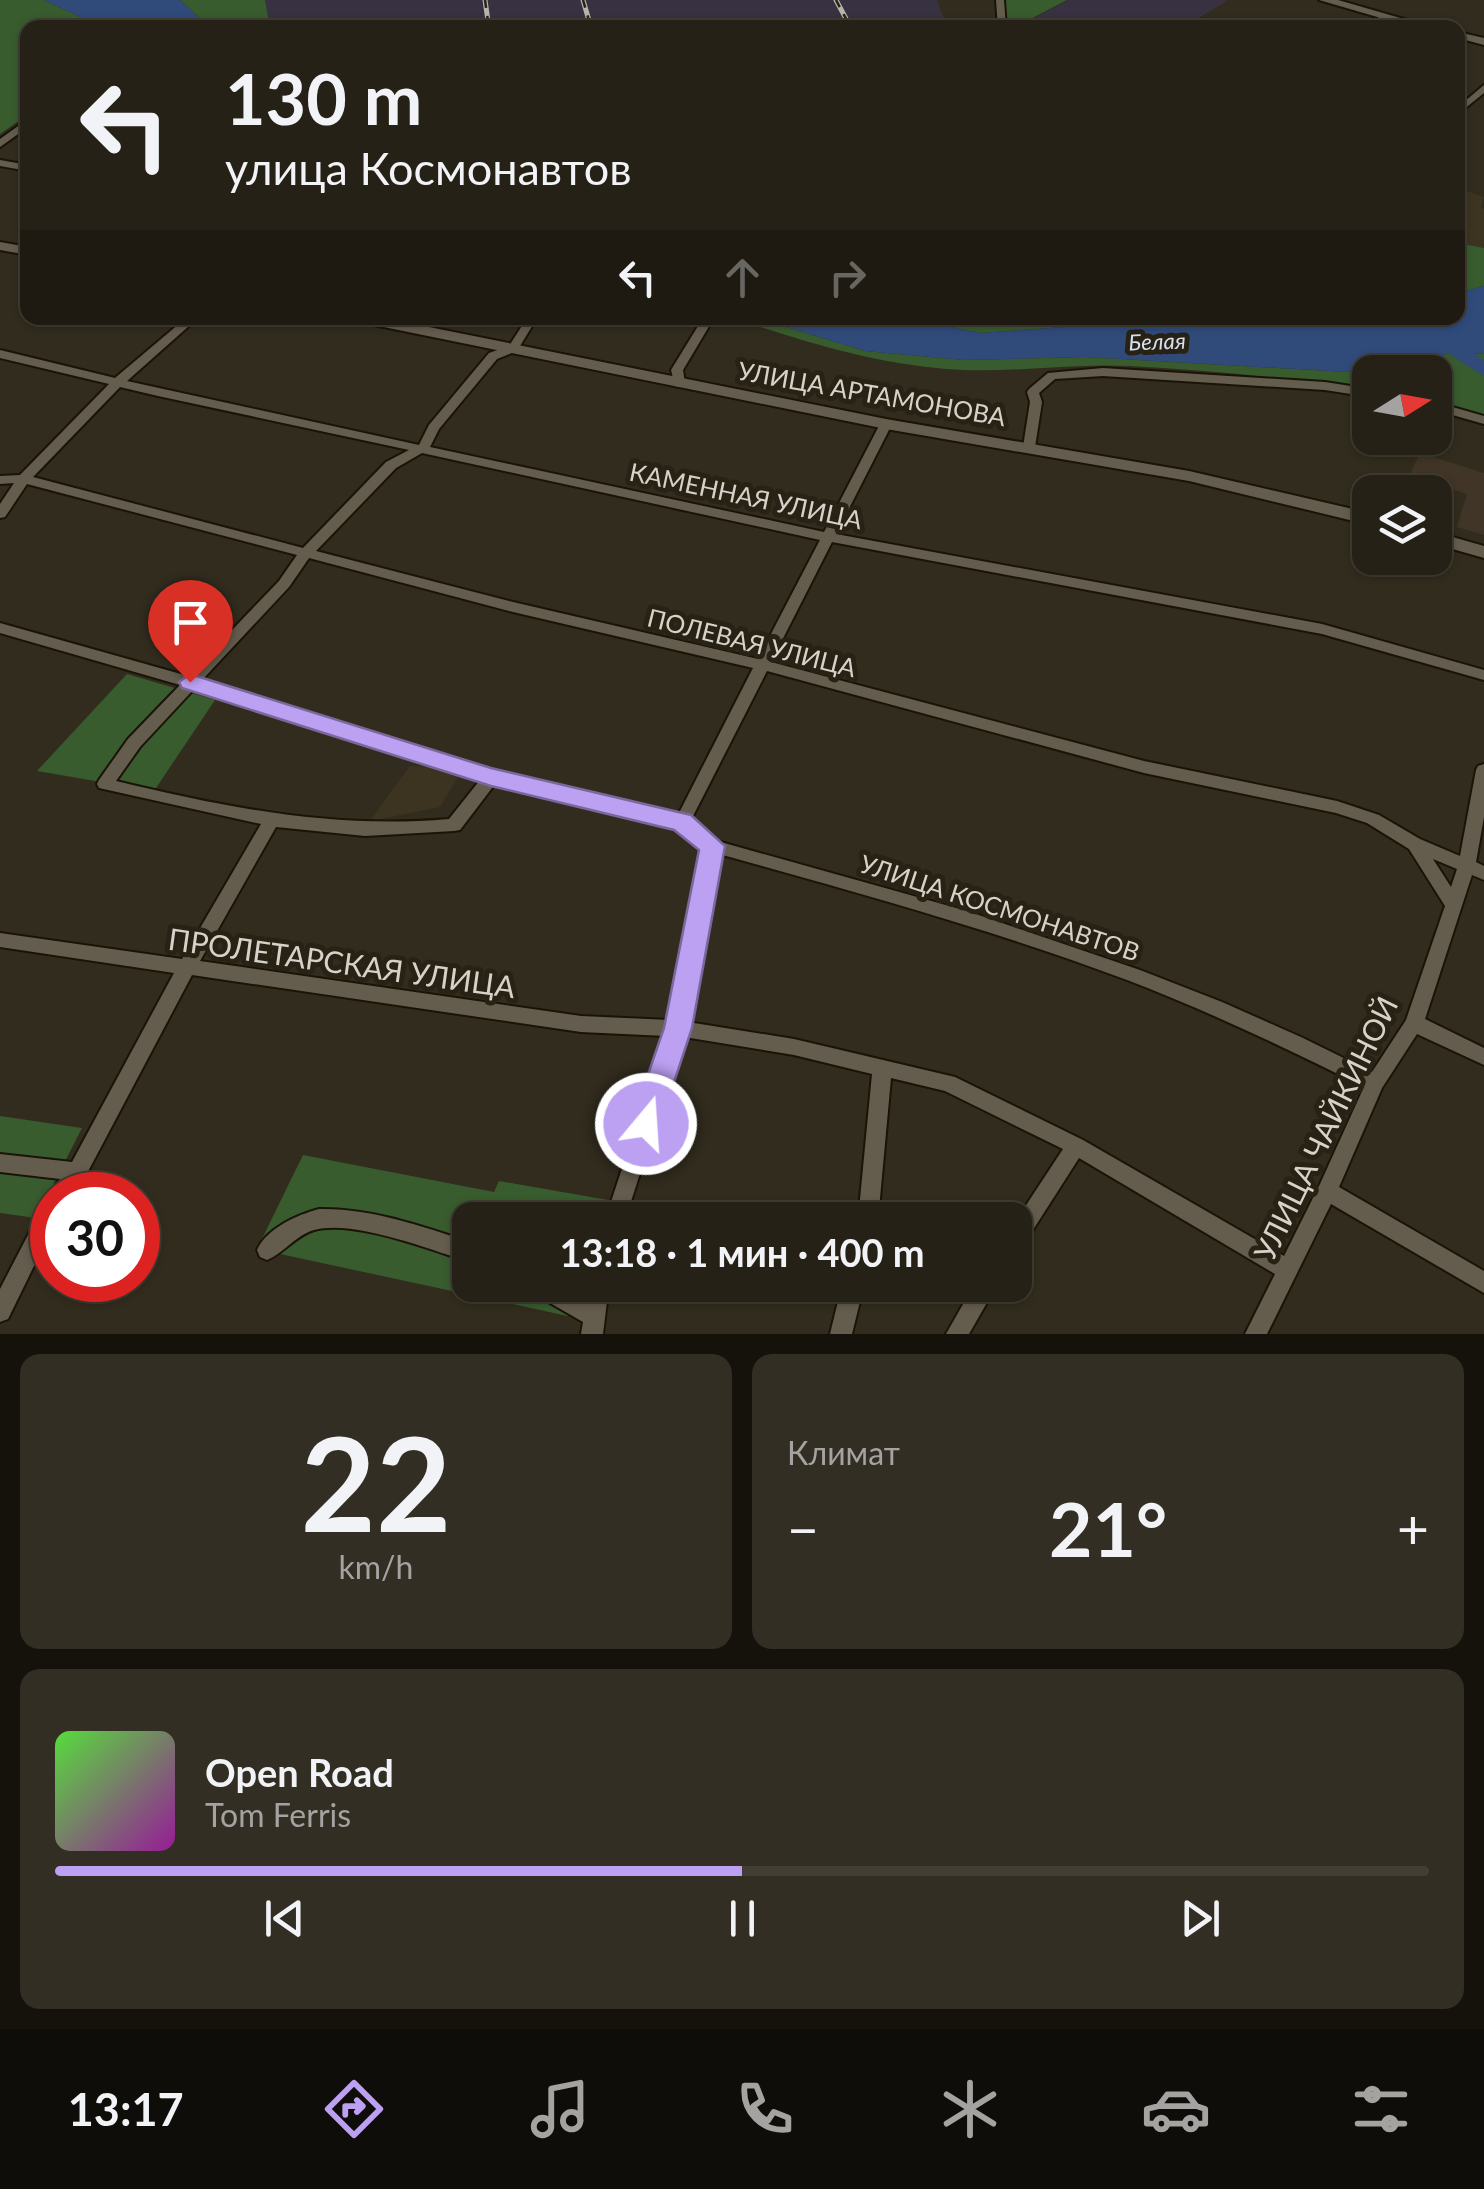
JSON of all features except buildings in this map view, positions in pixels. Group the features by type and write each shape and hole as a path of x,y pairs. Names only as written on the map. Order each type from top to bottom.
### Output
{"street":[{"path":"1325,0 1401,20"},
{"path":"1380,20 1386,16"},
{"path":"0,144 20,128"},
{"path":"0,514 24,479 118,382 184,325"},
{"name":"УЛИЦА АРТАМОНОВА","path":"399,325 886,424 1244,488 1352,515"},
{"path":"491,777 454,824 410,831 313,827 273,818 242,817 105,784 134,743 284,584 306,553 391,466 424,446 433,428 494,356 513,348 528,325"},
{"path":"679,383 677,370 704,325"},
{"name":"КАМЕННАЯ УЛИЦА","path":"0,354 828,537 1322,628 1484,675"},
{"path":"1029,447 1036,402 1033,392 1052,376 1103,372 1197,376 1352,391"},
{"path":"1452,411 1484,420"},
{"path":"682,822 886,424"},
{"name":"ПОЛЕВАЯ УЛИЦА","path":"0,480 24,479 513,607 762,665 1144,767 1336,806 1373,819 1414,844 1475,869"},
{"path":"1452,543 1484,552"},
{"path":"0,628 190,682 491,777 682,822 712,846 678,1028 621,1202"},
{"name":"УЛИЦА ЧАЙКИНОЙ","path":"1256,1334 1328,1191 1375,1083 1414,1023 1453,904 1475,869 1484,770"},
{"path":"0,1163 77,1172 178,982 273,818"},
{"path":"1414,844 1453,904"},
{"name":"УЛИЦА КОСМОНАВТОВ","path":"712,846 943,910 1069,950 1294,1040 1375,1083"},
{"name":"ПРОЛЕТАРСКАЯ УЛИЦА","path":"0,940 580,1024 678,1028 794,1047 948,1083 1076,1146 1288,1271"},
{"path":"1414,1023 1484,1056"},
{"path":"869,1202 872,1139 882,1069"},
{"path":"1032,1214 1076,1146"},
{"path":"1328,1191 1484,1283"},
{"path":"266,1250 307,1220 330,1218 382,1225 452,1246"},
{"path":"0,1310 30,1252"},
{"path":"561,1302 593,1326"},
{"path":"841,1334 849,1302"},
{"path":"958,1334 976,1302"}],"shaded area":[{"path":"265,0 937,0 944,20 269,20"},
{"path":"1068,0 1227,1 1195,20 1031,20"},
{"path":"1465,190 1484,197 1484,248 1465,244"},
{"path":"1419,455 1484,473 1484,535 1457,527 1467,494 1452,489 1452,475 1409,475"},
{"path":"410,766 464,767 440,807 370,821"}],"green space":[{"path":"0,0 44,0 87,20 20,20 20,120 0,134"},
{"path":"180,0 265,0 269,20 201,20"},
{"path":"1003,0 1067,0 1029,20 1004,20"},
{"path":"1465,244 1484,248 1484,286 1465,291"},
{"path":"755,325 780,325 865,351 964,360 1086,357 1352,371 1352,389 1189,370 1128,366 946,369 864,356"},
{"path":"939,325 1090,325 981,333"},
{"path":"1484,354 1484,417 1452,409 1452,355 1442,355"},
{"path":"127,674 215,700 154,791 37,771"},
{"path":"0,1116 82,1128 60,1172 30,1172 30,1217 0,1213"},
{"path":"303,1155 494,1192 499,1181 608,1200 452,1202 452,1291 257,1249"},
{"path":"503,1302 581,1302 577,1318"}],"water":[{"path":"44,0 180,0 201,20 87,20"},
{"name":"Белая","path":"1484,286 1484,354 1352,355 1352,371 1347,372 1086,357 964,360 865,351 780,325 939,325 981,333 1094,325 1465,325 1465,291"}],"waterway":[{"path":"1439,326 1459,352 1484,370"}],"railway":[{"path":"485,0 488,20"},
{"path":"583,0 589,20"},
{"path":"836,0 847,20"}],"route":[{"path":"190,682 491,777 682,822 712,846 678,1028 646,1124"}]}
